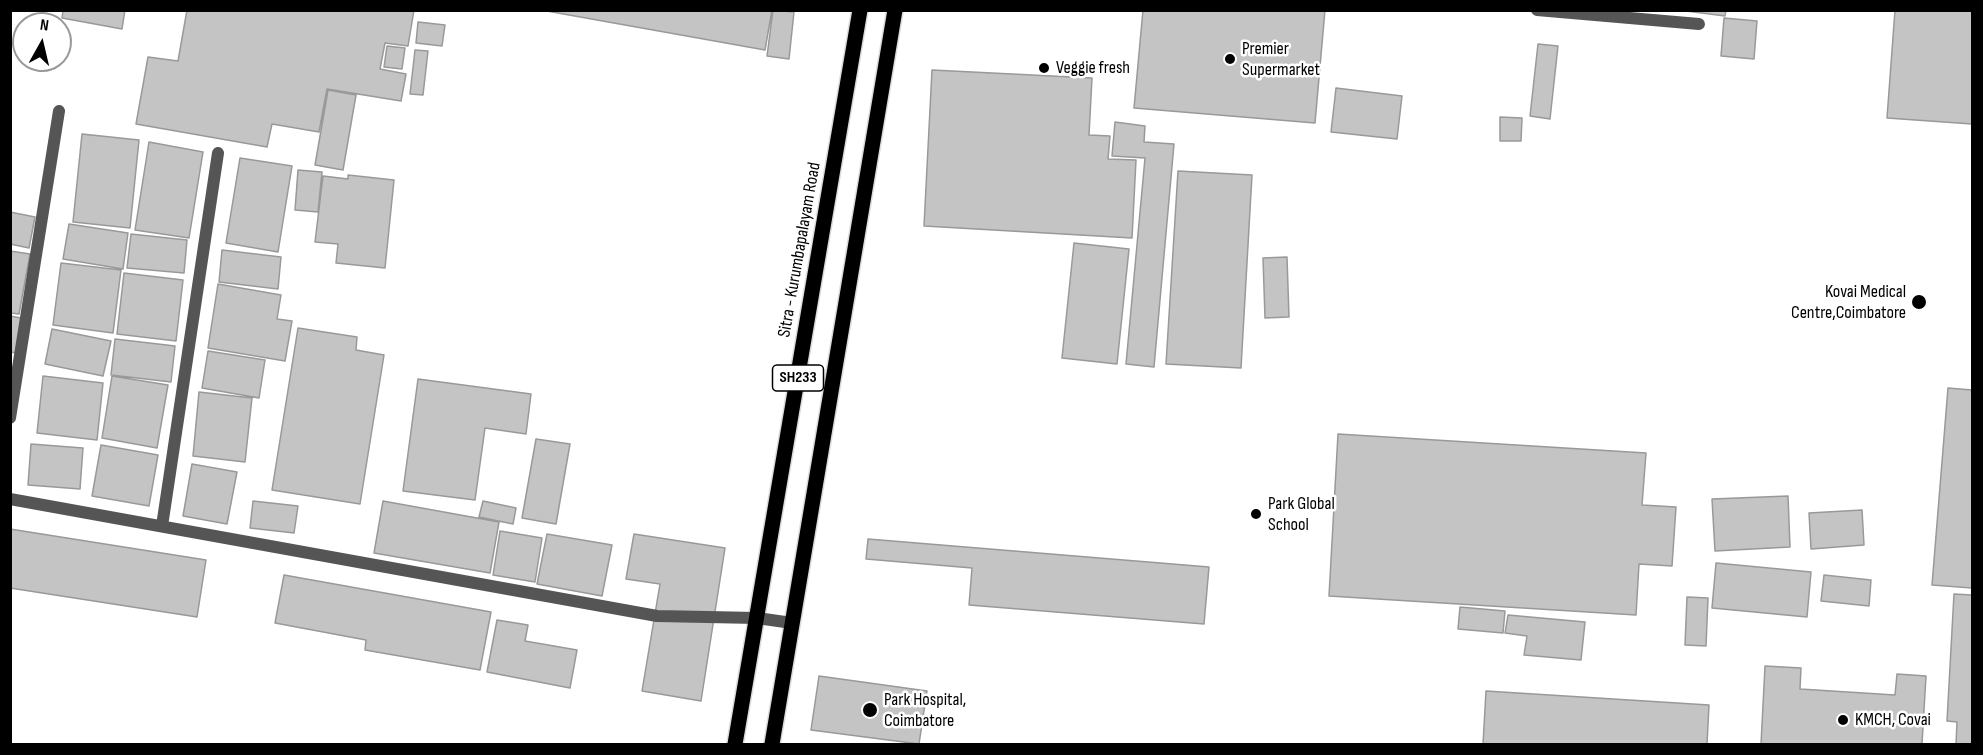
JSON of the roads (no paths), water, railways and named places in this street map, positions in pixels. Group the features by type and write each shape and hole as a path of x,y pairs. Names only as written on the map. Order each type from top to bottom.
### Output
{"main road":[{"name":"Sitra - Kurumbapalayam Road","path":"735,744 860,10"},
{"name":"SH233","path":"772,744 895,10"}],"street":[{"path":"1537,10 1699,24"},
{"path":"10,418 59,111"},
{"path":"162,526 218,153"},
{"path":"10,499 657,616 757,618 792,624"}],"place":[{"name":"Premier Supermarket","path":"1230,59"},
{"name":"Veggie fresh","path":"1044,68"},
{"name":"Kovai Medical Centre,Coimbatore","path":"1919,302"},
{"name":"Park Global School","path":"1256,514"},
{"name":"Park Hospital, Coimbatore","path":"870,710"},
{"name":"KMCH, Covai","path":"1843,720"}]}
